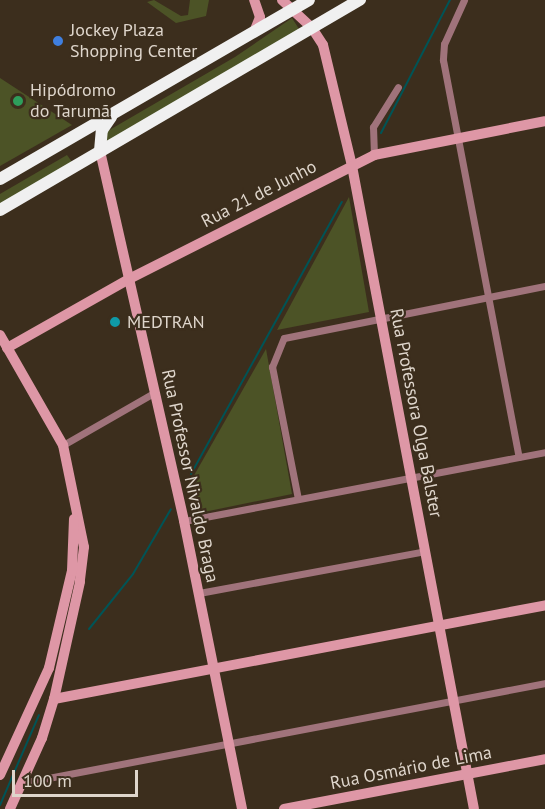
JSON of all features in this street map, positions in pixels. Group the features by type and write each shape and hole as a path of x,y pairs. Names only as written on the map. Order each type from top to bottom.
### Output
{"highway":[{"path":"0,179 309,0"},
{"path":"0,210 360,0"},
{"path":"100,151 102,130 114,114"}],"street":[{"path":"253,33 260,17 254,0"},
{"name":"Rua Professora Olga Balster","path":"282,0 312,28 323,45 352,166 474,809"},
{"path":"464,0 444,44 458,137 519,457"},
{"path":"374,155 373,127 398,87"},
{"name":"Rua 21 de Junho","path":"7,348 129,279 374,155 545,121"},
{"name":"Rua Professor Nivaldo Braga","path":"100,151 184,520 242,809"},
{"path":"298,499 273,367 277,349 291,334 545,286"},
{"path":"0,335 63,445 82,534 83,564 54,699 10,809"},
{"path":"63,445 155,392"},
{"path":"184,520 545,452"},
{"path":"0,775 34,704 53,653 72,571 73,495"},
{"path":"199,594 425,551"},
{"path":"54,699 545,605"},
{"path":"22,783 545,683"},
{"name":"Rua Osmário de Lima","path":"284,809 545,759"}],"green space":[{"path":"154,0 181,16 188,15 190,0 209,0 206,16 176,23 147,2"},
{"path":"292,18 299,29 107,142 106,132 235,57"},
{"name":"Hipódromo do Tarumã","path":"0,78 72,125 0,166"},
{"path":"67,155 72,162 0,204 0,194"},
{"path":"349,197 369,312 277,330"},
{"path":"266,349 292,494 194,514 188,486"}],"waterway":[{"path":"381,133 450,0"},
{"path":"191,474 342,202"},
{"path":"89,629 133,574 171,509"},
{"path":"0,805 39,715"}],"place":[{"name":"Jockey Plaza Shopping Center","path":"58,41"},
{"name":"Hipódromo do Tarumã","path":"18,101"},
{"name":"MEDTRAN","path":"115,322"}]}
